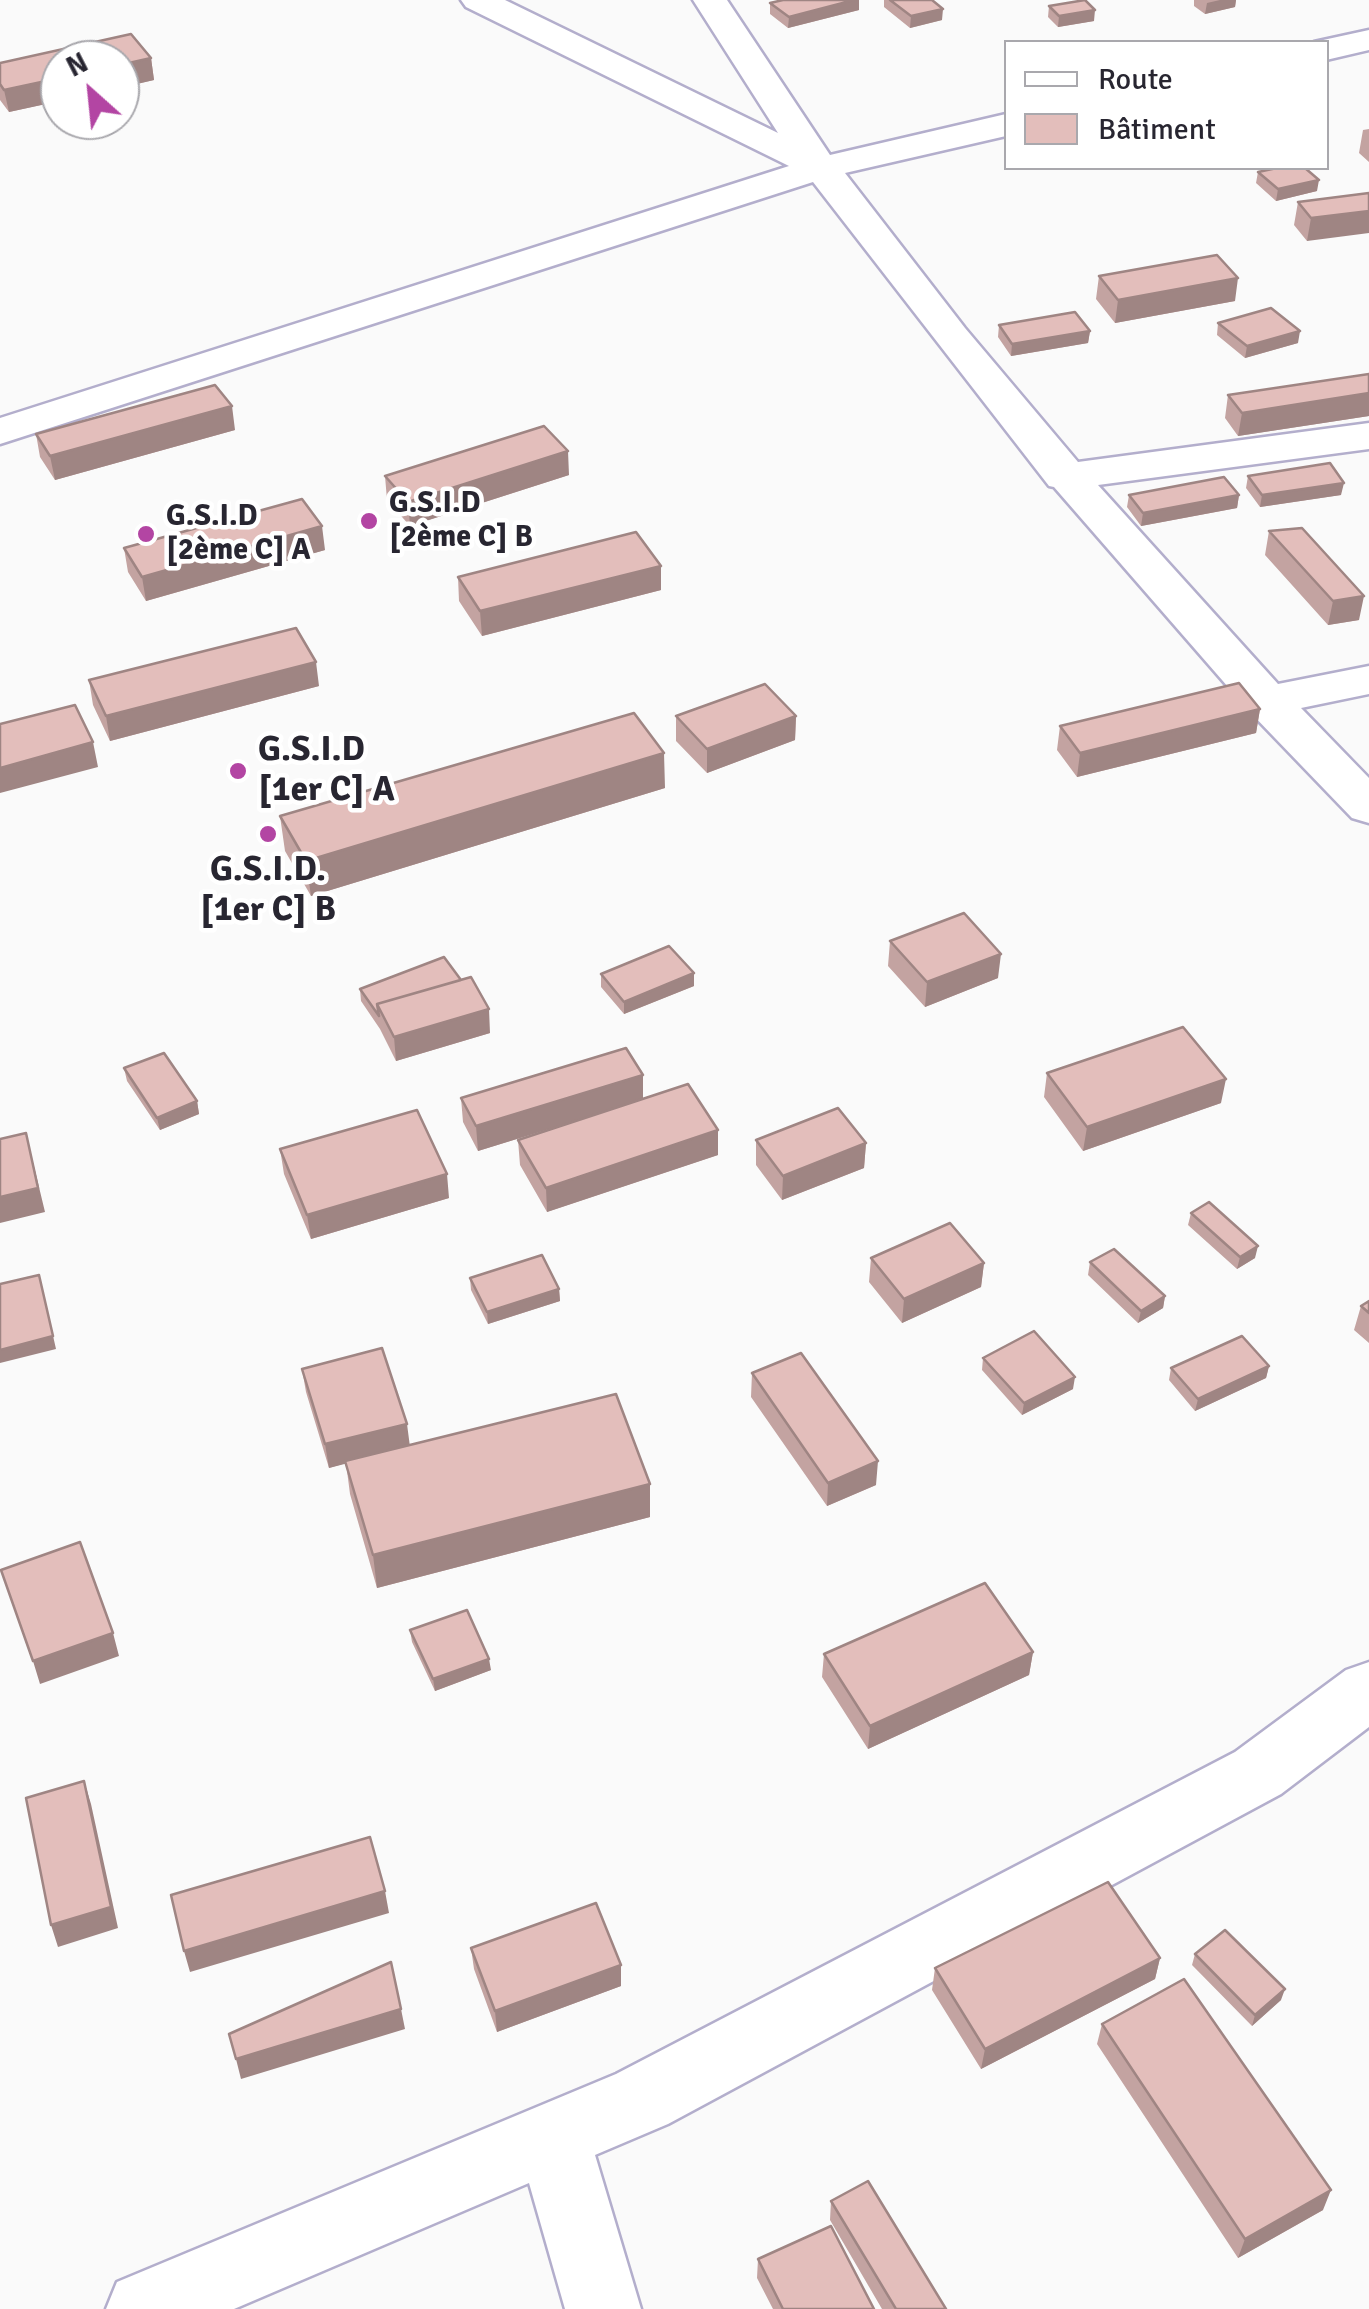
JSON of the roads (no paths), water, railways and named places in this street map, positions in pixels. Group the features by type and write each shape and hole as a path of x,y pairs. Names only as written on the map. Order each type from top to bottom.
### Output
{"street":[{"path":"478,0 821,168"},
{"path":"717,11 821,168 1064,477 1369,808"},
{"path":"717,11 764,14"},
{"path":"1329,49 1369,40"},
{"path":"0,432 821,168 1004,125"},
{"path":"1064,477 1369,436"},
{"path":"1266,700 1369,680"},
{"path":"144,2309 642,2099 1258,1773 1369,1690"},
{"path":"553,2138 603,2309"}],"place":[{"name":"G.S.I.D [2ème C] B","path":"369,521"},
{"name":"G.S.I.D [2ème C] A","path":"146,534"},
{"name":"G.S.I.D [1er C] A","path":"238,771"},
{"name":"G.S.I.D. [1er C] B","path":"268,834"}]}
